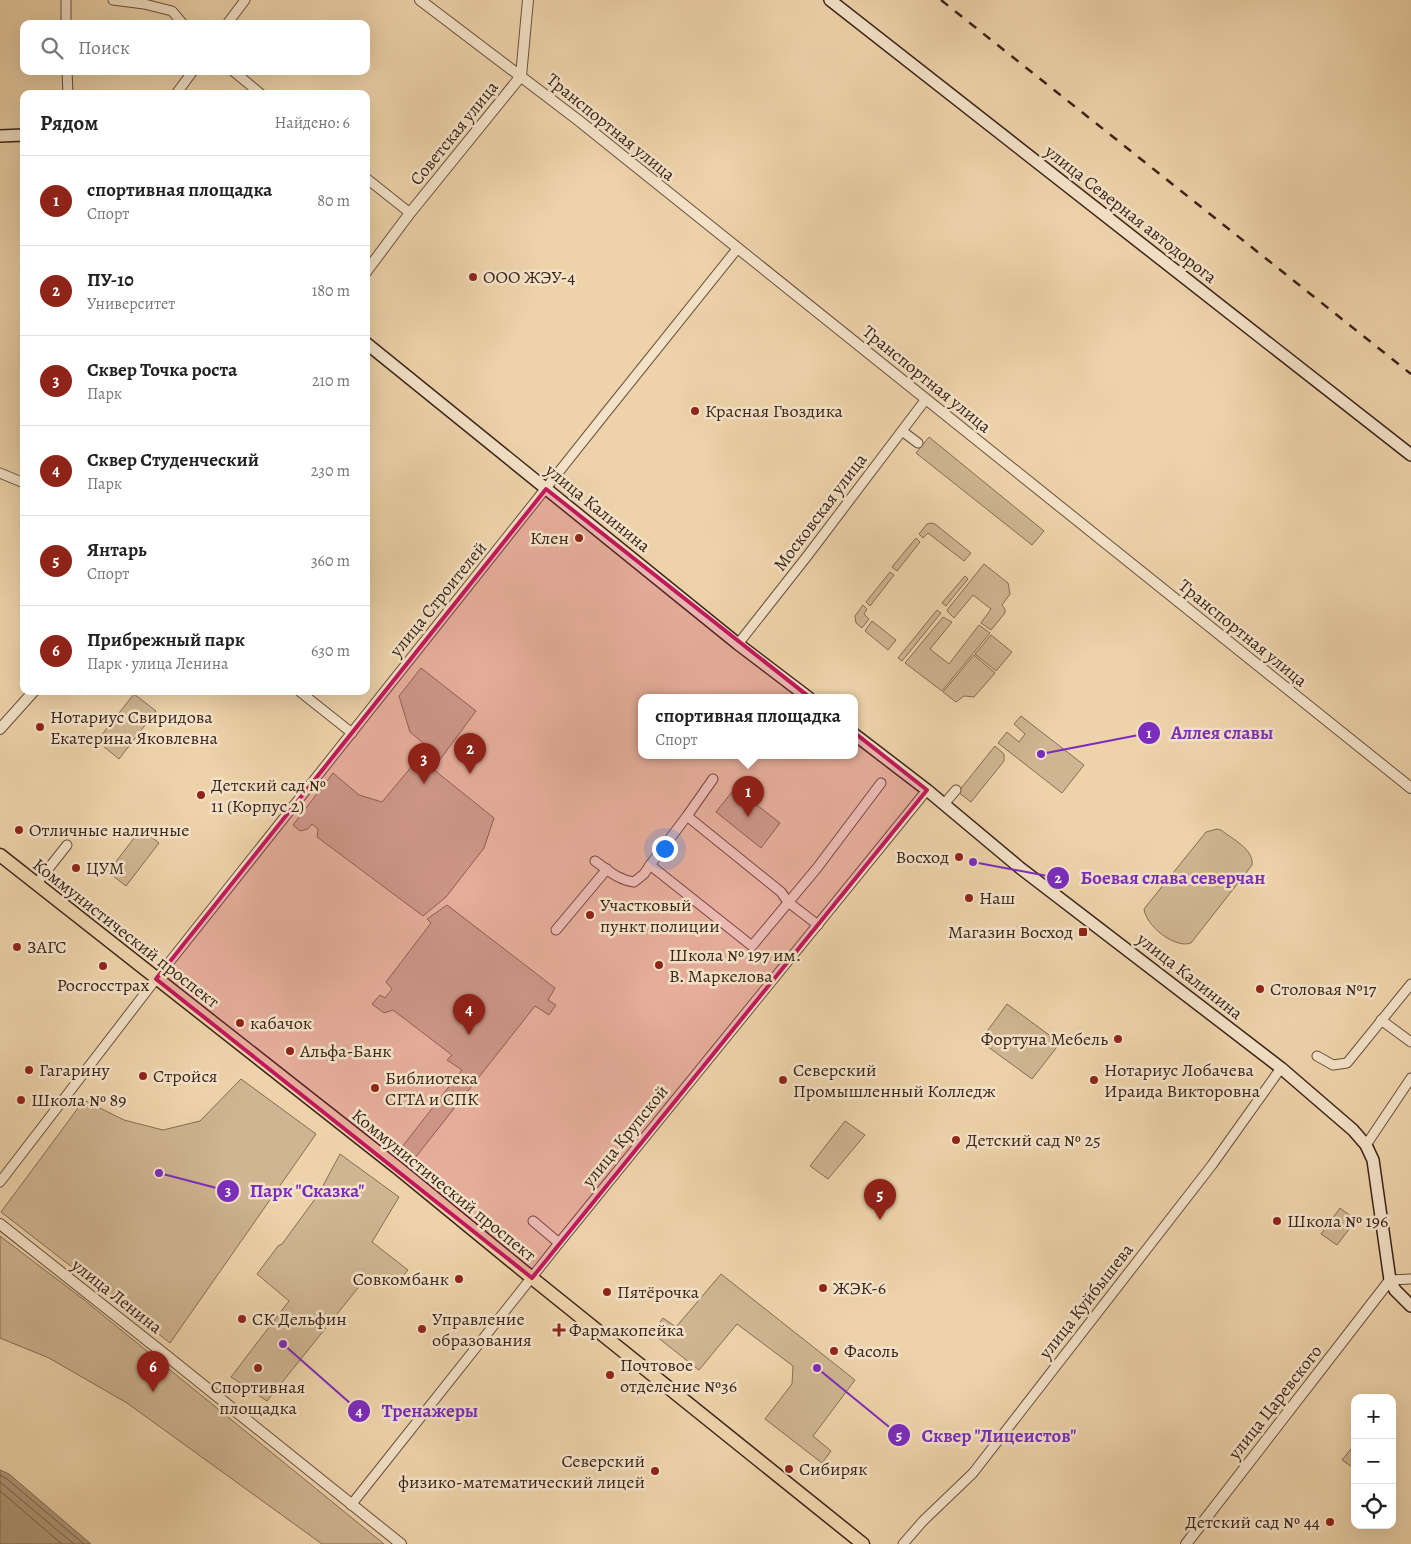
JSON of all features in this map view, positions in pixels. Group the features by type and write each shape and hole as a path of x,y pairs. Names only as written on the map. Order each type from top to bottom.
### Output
{"main road":[{"name":"улица Северная автодорога","path":"830,0 1411,455"},
{"path":"0,136 20,135"},
{"name":"улица Калинина","path":"370,346 738,644 803,694"},
{"name":"улица Калинина","path":"858,737 927,790 1019,866 1281,1068 1352,1130 1366,1145 1373,1160 1390,1280 1395,1290 1411,1306"},
{"name":"Коммунистический проспект","path":"0,856 37,883 156,979 399,1169 863,1544"}],"street":[{"path":"66,0 66,20"},
{"path":"113,0 144,4 172,11 180,20"},
{"path":"230,20 245,0"},
{"name":"Транспортная улица","path":"420,0 578,120 1411,788"},
{"name":"Советская улица","path":"370,267 410,213 521,76 528,0"},
{"path":"67,75 68,90"},
{"path":"179,90 190,75"},
{"path":"238,75 256,90"},
{"path":"370,181 410,213"},
{"name":"улица Строителей","path":"0,1182 156,979 737,249"},
{"name":"Московская улица","path":"738,644 926,399"},
{"path":"902,431 918,443"},
{"path":"0,472 20,481"},
{"path":"0,729 30,695"},
{"path":"304,695 352,733"},
{"path":"595,861 624,881 634,882 644,874 713,779"},
{"path":"650,865 752,946 881,783"},
{"name":"улица Крупской","path":"351,1505 559,1243 927,790"},
{"path":"944,804 956,790"},
{"path":"687,816 781,892 788,902 818,925"},
{"path":"37,883 67,846"},
{"path":"556,930 607,869"},
{"path":"1317,1056 1333,1065 1347,1063 1411,984"},
{"path":"1382,1020 1411,1042"},
{"name":"улица Куйбышева","path":"903,1544 923,1521 973,1473 1212,1165 1281,1068"},
{"path":"1366,1145 1411,1078"},
{"path":"533,1221 559,1243"},
{"name":"улица Ленина","path":"0,1224 400,1544"},
{"path":"1390,1280 1411,1279"},
{"name":"улица Царевского","path":"1186,1544 1390,1280"}],"highlighted area":[{"path":"546,489 927,790 532,1278 156,979"}],"shaded area":[{"path":"929,437 1044,531 1032,545 916,453"},
{"path":"927,524 935,524 971,553 964,561 928,533 923,538 919,534"},
{"path":"916,538 920,542 897,571 892,567"},
{"path":"984,564 1008,583 1010,594 1002,605 1005,613 991,630 981,623 991,609 973,595 954,618 947,610"},
{"path":"890,572 894,575 870,606 866,602"},
{"path":"965,576 968,579 946,606 942,603"},
{"path":"863,605 867,609 864,614 869,619 862,628 856,623 855,616"},
{"path":"937,610 941,613 902,661 898,658"},
{"path":"943,617 952,622 930,649 949,664 979,625 990,633 942,691 905,663"},
{"path":"872,621 896,640 888,650 865,631"},
{"path":"991,635 1012,652 996,671 975,654"},
{"path":"974,655 995,673 974,697 964,696 956,702 943,692"},
{"path":"421,668 476,711 433,769 494,818 484,848 446,897 423,916 317,837 318,829 312,824 308,829 300,831 293,825 333,773 359,795 382,802 428,747 410,732 399,696"},
{"path":"133,695 156,711 119,759 97,741"},
{"path":"1021,716 1084,765 1062,793 998,743 1007,732 1019,742 1025,734 1014,724"},
{"path":"995,746 1004,754 1004,761 971,802 958,792"},
{"path":"735,788 780,823 761,848 716,812"},
{"path":"141,829 159,843 126,886 108,872"},
{"path":"1217,829 1246,849 1252,859 1252,865 1191,943 1177,943 1162,935 1156,929 1146,916 1144,909 1206,832"},
{"path":"447,905 555,988 548,1000 556,1005 549,1015 535,1006 415,1158 402,1147 462,1070 447,1060 452,1055 393,1010 384,1013 372,1004 380,995 385,998 392,989 386,982 431,923 427,919"},
{"path":"1007,1004 1060,1043 1032,1079 980,1041"},
{"path":"241,1079 316,1134 170,1343 1,1212 84,1100 124,1120 163,1130 200,1121"},
{"path":"845,1121 865,1135 828,1179 810,1166"},
{"path":"340,1154 399,1197 372,1242 408,1270 398,1282 366,1278 267,1401 231,1377 289,1301 257,1274 318,1195"},
{"path":"1340,1208 1356,1220 1337,1245 1321,1234"},
{"path":"0,1236 83,1299 384,1544 322,1544 127,1403 49,1358 0,1338"},
{"path":"721,1274 855,1380 813,1436 831,1451 822,1463 765,1419 792,1384 793,1366 737,1324 699,1370 652,1333 663,1318 676,1327"},
{"path":"1351,1449 1351,1466 1342,1460"}],"water":[{"path":"0,1470 9,1474 91,1544 0,1544"}],"railway":[{"path":"941,0 1411,374"}],"place":[{"name":"ООО ЖЭУ-4","path":"473,277"},
{"name":"Красная Гвоздика","path":"695,411"},
{"name":"Клен","path":"579,538"},
{"name":"Нотариус Свиридова Екатерина Яковлевна","path":"40,727"},
{"name":"Аллея славы","path":"1041,754"},
{"name":"ПУ-10","path":"470,774"},
{"name":"Сквер Точка роста","path":"424,784"},
{"name":"Детский сад № 11 (Корпус 2)","path":"201,795"},
{"name":"спортивная площадка","path":"748,817"},
{"name":"Отличные наличные","path":"19,830"},
{"name":"Восход","path":"959,857"},
{"name":"Боевая слава северчан","path":"973,862"},
{"name":"ЦУМ","path":"76,868"},
{"name":"Наш","path":"969,898"},
{"name":"Участковый пункт полиции","path":"590,915"},
{"name":"Магазин Восход","path":"1083,932"},
{"name":"ЗАГС","path":"17,947"},
{"name":"Школа № 197 им. В. Маркелова","path":"659,965"},
{"name":"Росгосстрах","path":"103,966"},
{"name":"Столовая №17","path":"1260,989"},
{"name":"кабачок","path":"240,1023"},
{"name":"Сквер Студенческий","path":"469,1035"},
{"name":"Фортуна Мебель","path":"1118,1039"},
{"name":"Альфа-Банк","path":"290,1051"},
{"name":"Гагарину","path":"29,1070"},
{"name":"Стройся","path":"143,1076"},
{"name":"Северский Промышленный Колледж","path":"783,1080"},
{"name":"Нотариус Лобачева Ираида Викторовна","path":"1094,1080"},
{"name":"Библиотека СГТА и СПК","path":"375,1088"},
{"name":"Школа № 89","path":"21,1100"},
{"name":"Детский сад № 25","path":"956,1140"},
{"name":"Парк \"Сказка\"","path":"159,1173"},
{"name":"Янтарь","path":"880,1220"},
{"name":"Школа № 196","path":"1277,1221"},
{"name":"Совкомбанк","path":"459,1279"},
{"name":"ЖЭК-6","path":"823,1288"},
{"name":"Пятёрочка","path":"607,1292"},
{"name":"СК Дельфин","path":"242,1319"},
{"name":"Управление образования","path":"422,1329"},
{"name":"Фармакопейка","path":"559,1330"},
{"name":"Тренажеры","path":"283,1344"},
{"name":"Фасоль","path":"834,1351"},
{"name":"Спортивная площадка","path":"258,1368"},
{"name":"Сквер \"Лицеистов\"","path":"817,1368"},
{"name":"Почтовое отделение №36","path":"610,1375"},
{"name":"Прибрежный парк","path":"153,1392"},
{"name":"Сибиряк","path":"789,1469"},
{"name":"Северский физико-математический лицей","path":"655,1471"},
{"name":"Детский сад № 44","path":"1330,1522"}]}
